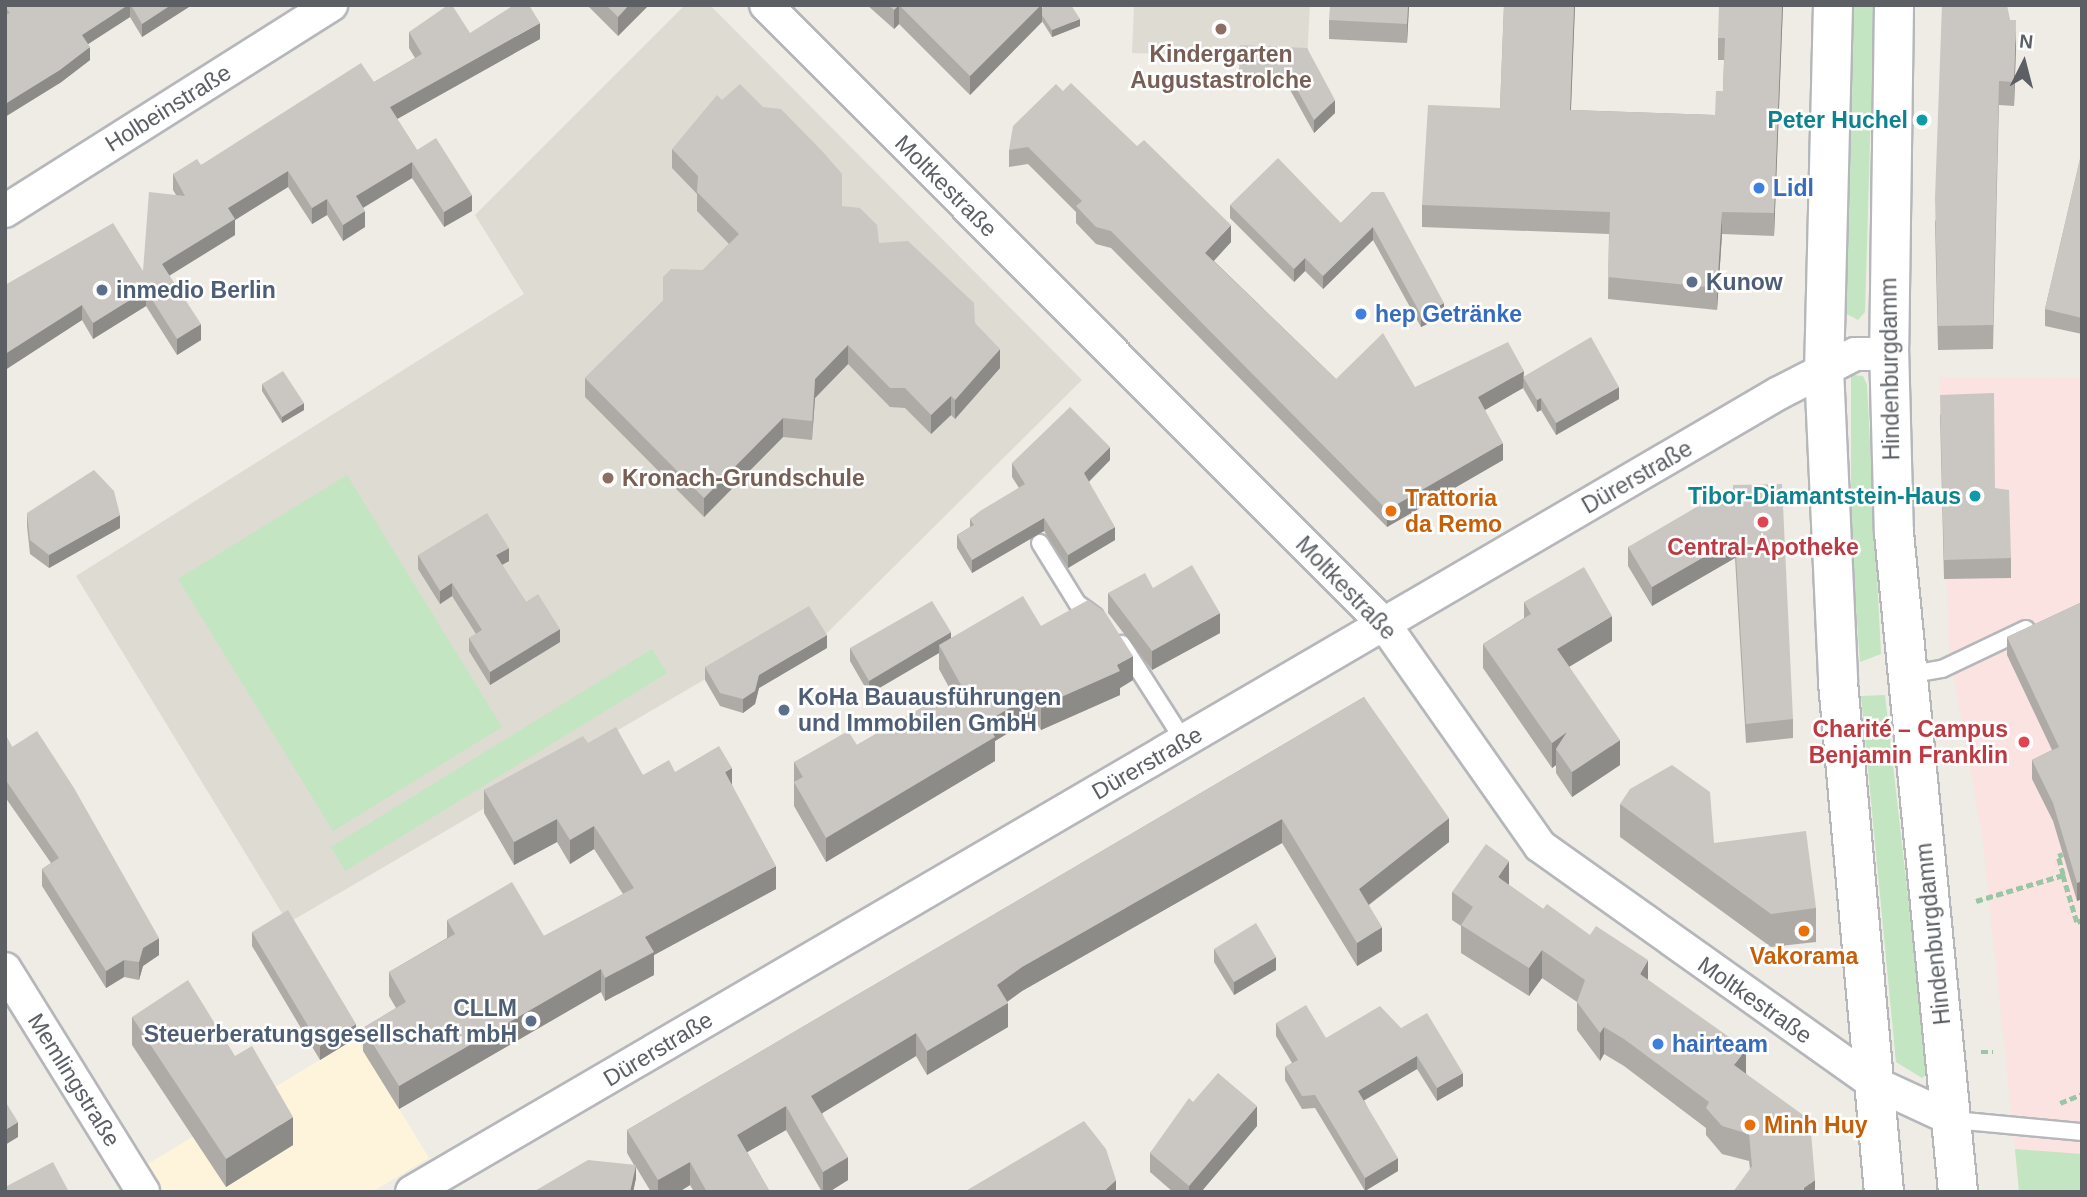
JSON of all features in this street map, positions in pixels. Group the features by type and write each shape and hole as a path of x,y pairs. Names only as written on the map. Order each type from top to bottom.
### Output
{"main road":[{"path":"1833,5 1824,369 1838,682 1884,1192"},
{"name":"Hindenburgdamm","path":"1894,5 1889,354 1905,675 1954,1121 1958,1192"}],"street":[{"name":"Holbeinstraße","path":"5,211 331,5"},
{"name":"Moltkestraße","path":"766,5 1384,624 1540,846 1874,1083 1954,1121"},
{"name":"Dürerstraße","path":"412,1192 1824,369 1856,354 1889,354"},
{"name":"Memlingstraße","path":"5,969 143,1192"}],"lane":[{"path":"1040,543 1077,603 1114,629 1184,741"},
{"path":"1905,675 1942,669 2042,621"},
{"path":"1954,1121 2082,1132"}],"path":[{"path":"2063,854 2058,856 2063,875 2077,922 2082,920"},
{"path":"1976,901 2063,875"},
{"path":"1981,1052 1993,1052"},
{"path":"2046,1110 2082,1094"}],"shaded area":[{"name":"Kronach-Grundschule","path":"685,5 710,5 1082,380 821,639 808,619 288,923 76,576 524,294 475,215"},
{"name":"Kindergarten Augustastrolche","path":"1134,5 1310,5 1307,59 1132,53"},
{"name":"Charité – Campus Benjamin Franklin","path":"1939,377 2082,378 2082,1179 2019,1186 1982,834 1949,650"},
{"path":"356,1038 429,1158 372,1192 162,1192 146,1165"}],"green space":[{"path":"1854,5 1874,5 1865,312 1858,320 1845,313"},
{"path":"1851,375 1863,376 1867,385 1881,654 1860,662 1851,536"},
{"path":"347,475 502,727 333,831 178,579"},
{"path":"652,649 667,673 345,871 331,847"},
{"path":"1885,695 1928,1073 1922,1078 1896,1062 1861,696"},
{"path":"2015,1149 2082,1154 2082,1192 2019,1192"}],"building":[{"path":"8,5 128,5 82,35 90,47 60,70 5,104 5,15 10,13 6,8"},
{"path":"131,5 171,5 142,24"},
{"path":"448,5 452,5 470,33 514,5 529,5 540,23 390,107 417,150 436,138 472,195 444,212 412,162 356,196 365,211 343,225 327,199 312,208 288,171 228,208 235,219 162,264 201,324 177,339 146,290 93,323 82,305 5,354 5,285 113,223 143,271 149,192 185,196 173,174 197,159 201,165 361,63 374,82 422,54 409,32"},
{"path":"606,5 629,5 618,17"},
{"path":"899,5 1041,5 970,76"},
{"path":"1046,5 1071,5 1080,19 1052,30 1042,15 1042,8"},
{"path":"1330,5 1408,5 1407,24 1329,20"},
{"path":"1504,5 1574,5 1570,110 1715,115 1716,91 1723,91 1725,38 1718,38 1719,5 1782,5 1774,213 1722,212 1717,288 1608,277 1610,212 1422,205 1428,105 1500,108"},
{"path":"1942,5 2007,5 2010,20 2016,20 2014,82 1999,81 1993,325 1938,326 1935,198"},
{"path":"1240,45 1307,48 1335,100 1314,120 1289,75 1239,72"},
{"path":"1071,83 1137,146 1144,140 1231,225 1205,253 1336,379 1383,333 1415,387 1508,342 1524,371 1478,397 1503,443 1387,510 1111,231 1096,227 1076,206 1082,201 1028,147 1009,150 1013,126 1056,84 1063,91"},
{"path":"740,84 763,107 781,109 823,152 842,174 842,206 860,208 877,225 879,243 908,241 974,303 975,323 1000,349 955,400 951,396 931,415 905,388 890,388 848,345 815,379 812,421 783,418 704,498 585,378 663,301 663,277 671,269 703,270 739,234 697,192 698,176 672,149 717,95 722,100"},
{"path":"2082,150 2082,318 2045,309"},
{"path":"1278,158 1341,223 1372,192 1384,192 1444,303 1421,315 1373,227 1323,276 1305,258 1294,269 1230,205"},
{"path":"1591,337 1619,387 1556,423 1541,398 1537,400 1523,377"},
{"path":"283,371 304,403 282,417 262,384"},
{"name":"Tibor-Diamantstein-Haus","path":"1994,393 1995,488 2009,490 2011,558 1944,560 1940,395"},
{"path":"1070,407 1110,447 1084,473 1115,527 1068,555 1044,518 972,560 957,535 974,525 970,519 980,511 1025,484 1012,463"},
{"path":"94,470 114,491 120,515 49,555 30,540 27,513"},
{"path":"1782,484 1793,719 1746,724 1735,539 1652,587 1628,547 1707,501 1734,501 1733,485"},
{"path":"487,513 509,548 496,555 526,602 538,594 560,629 490,672 469,638 482,630 452,583 440,591 418,555"},
{"path":"1192,565 1220,613 1152,651 1108,593 1145,573 1153,588"},
{"path":"1584,567 1612,616 1557,649 1620,740 1572,772 1556,749 1567,732 1552,743 1483,644 1531,614 1524,602"},
{"path":"1023,596 1041,626 1088,600 1105,612 1133,656 1117,665 1120,671 1041,706 1033,694 986,722 995,737 826,838 794,782 803,777 794,762 848,731 857,745 961,685 939,645"},
{"path":"932,601 951,632 869,681 850,648"},
{"path":"2082,602 2082,881 2077,883 2053,803 2032,760 2059,747 2007,637"},
{"path":"809,606 827,635 759,675 755,691 743,699 720,693 705,667"},
{"path":"1364,697 1449,818 1359,889 1382,927 1357,943 1282,819 1022,967 997,985 1008,1003 927,1051 916,1033 811,1096 848,1157 823,1172 786,1106 737,1135 770,1192 707,1192 690,1162 658,1180 627,1130"},
{"path":"616,727 643,775 669,760 675,772 719,746 732,768 725,772 776,866 645,937 654,952 605,978 601,969 399,1086 363,1028 406,1002 389,972 455,934 447,920 512,882 544,936 634,888 594,826 570,840 557,819 514,842 484,790 583,736 588,743"},
{"path":"37,731 74,788 159,938 143,948 139,962 124,960 106,971 42,869 59,858 5,779 5,734 12,747"},
{"path":"1672,765 1710,792 1714,843 1806,831 1816,908 1771,914 1620,804 1630,789"},
{"path":"1486,844 1509,861 1498,877 1543,909 1547,904 1590,935 1596,926 1648,960 1640,974 1746,1049 1734,1065 1810,1120 1815,1180 1804,1188 1803,1192 1733,1192 1752,1166 1749,1134 1722,1126 1706,1108 1709,1102 1624,1039 1604,1027 1600,1033 1577,1002 1585,980 1542,950 1529,968 1461,925 1473,907 1452,892"},
{"path":"288,910 356,1024 320,1046 252,932"},
{"path":"1256,923 1276,957 1234,982 1214,949"},
{"path":"188,980 235,1056 252,1046 293,1117 226,1159 132,1017"},
{"path":"1306,1005 1326,1038 1380,1006 1401,1028 1427,1013 1463,1073 1437,1088 1417,1056 1358,1091 1398,1158 1365,1178 1315,1095 1302,1096 1285,1067 1298,1060 1276,1023"},
{"path":"1218,1073 1257,1106 1189,1186 1150,1153 1189,1098 1193,1102"},
{"path":"5,1101 18,1122 5,1130"},
{"path":"1084,1121 1106,1149 1116,1180 1103,1192 964,1192"},
{"path":"588,1160 636,1165 630,1192 533,1192"},
{"path":"53,1162 69,1192 5,1192 5,1187"}],"place":[{"name":"Kindergarten Augustastrolche","path":"1221,29"},
{"name":"Peter Huchel","path":"1922,120"},
{"name":"Lidl","path":"1759,188"},
{"name":"Kunow","path":"1692,282"},
{"name":"inmedio Berlin","path":"102,290"},
{"name":"hep Getränke","path":"1361,314"},
{"name":"Kronach-Grundschule","path":"608,478"},
{"name":"Tibor-Diamantstein-Haus","path":"1975,496"},
{"name":"Trattoria da Remo","path":"1391,511"},
{"name":"Central-Apotheke","path":"1763,522"},
{"name":"KoHa Bauausführungen und Immobilen GmbH","path":"784,710"},
{"name":"Charité – Campus Benjamin Franklin","path":"2024,742"},
{"name":"Vakorama","path":"1804,931"},
{"name":"CLLM Steuerberatungsgesellschaft mbH","path":"531,1021"},
{"name":"hairteam","path":"1658,1044"},
{"name":"Minh Huy","path":"1750,1125"}]}
